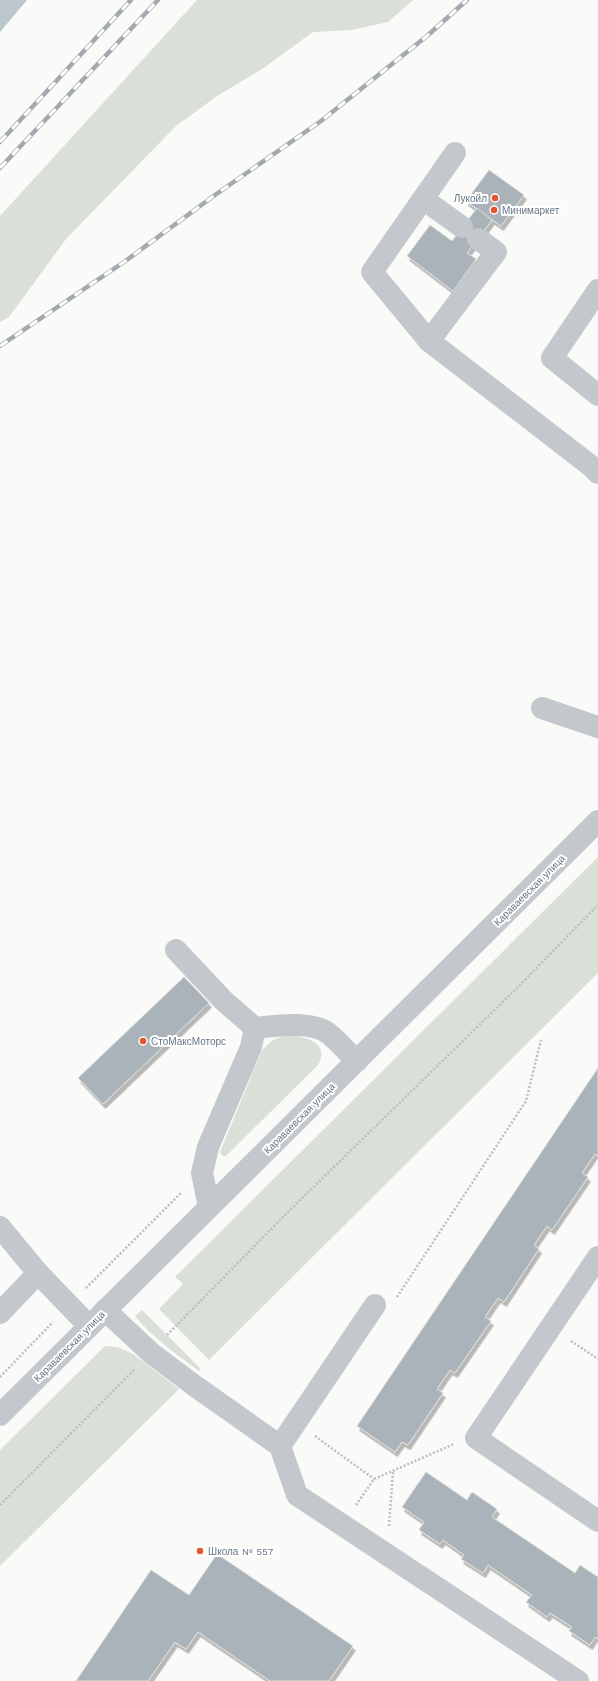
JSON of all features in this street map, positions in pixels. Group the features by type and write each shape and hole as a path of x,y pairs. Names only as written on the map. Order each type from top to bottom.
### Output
{"street":[{"path":"456,153 372,272 429,341 596,465"},
{"path":"423,199 496,252 429,341"},
{"path":"598,290 552,358 598,395"},
{"path":"542,708 598,727"},
{"name":"Караваевская улица","path":"0,1415 598,821"},
{"path":"176,950 224,1001 255,1028 282,1025 304,1025 327,1032 357,1061"},
{"path":"209,1207 202,1173 208,1147 251,1047 255,1028"},
{"path":"0,1227 38,1274 89,1326"},
{"path":"598,1257 476,1438 598,1521"},
{"path":"0,1313 38,1274"},
{"path":"280,1446 375,1305"},
{"path":"105,1310 151,1352 195,1386 280,1446 297,1495 578,1681"}],"path":[{"path":"0,1505 291,1209 516,989 598,905"},
{"path":"375,1305 393,1302 526,1102 541,1040"},
{"path":"0,1377 114,1259 202,1173"},
{"path":"114,1259 117,1262"},
{"path":"551,1327 598,1359"},
{"path":"296,1422 374,1479"},
{"path":"342,1525 374,1479 456,1443 476,1438"},
{"path":"387,1555 393,1471"}],"shaded area":[{"path":"0,0 27,0 0,32"},
{"path":"197,0 413,0 388,22 352,30 313,32 265,67 217,96 176,126 66,239 9,317 0,322 0,216"},
{"path":"598,857 598,973 209,1360 159,1309 183,1284 175,1277"},
{"path":"286,1035 307,1039 318,1046 321,1051 321,1057 318,1065 226,1156 223,1156 220,1152 262,1050 273,1040"},
{"path":"142,1310 201,1369 199,1371 165,1345 142,1324 135,1316"},
{"path":"105,1346 118,1347 133,1354 179,1389 0,1566 0,1450"}],"building":[{"name":"Лукойл","path":"489,170 524,195 501,226 466,201"},
{"path":"477,208 492,220 467,253 476,259 453,291 407,256 430,225 452,241"},
{"name":"СтоМаксМоторс","path":"184,977 209,1003 103,1104 78,1078"},
{"path":"598,1068 598,1156 595,1154 582,1173 588,1177 552,1230 547,1226 534,1245 539,1249 504,1302 498,1298 485,1317 491,1321 455,1373 450,1370 437,1389 443,1393 408,1445 402,1442 395,1452 357,1426"},
{"path":"426,1472 467,1500 472,1492 497,1509 492,1517 575,1573 580,1565 598,1577 598,1639 595,1637 590,1645 569,1631 572,1627 550,1613 547,1617 526,1602 532,1595 488,1565 483,1573 461,1559 464,1555 443,1540 440,1544 419,1530 424,1522 402,1507"},
{"path":"217,1554 353,1646 329,1681 270,1681 198,1632 186,1649 175,1642 148,1681 76,1681 151,1570 189,1595"}],"railway":[{"path":"0,142 131,0"},
{"path":"0,168 158,0"},
{"path":"0,346 124,262 215,195 321,121 427,36 467,0"}],"place":[{"name":"Лукойл","path":"495,198"},
{"name":"Минимаркет","path":"494,210"},
{"name":"СтоМаксМоторс","path":"143,1041"},
{"name":"Школа № 557","path":"200,1551"}]}
